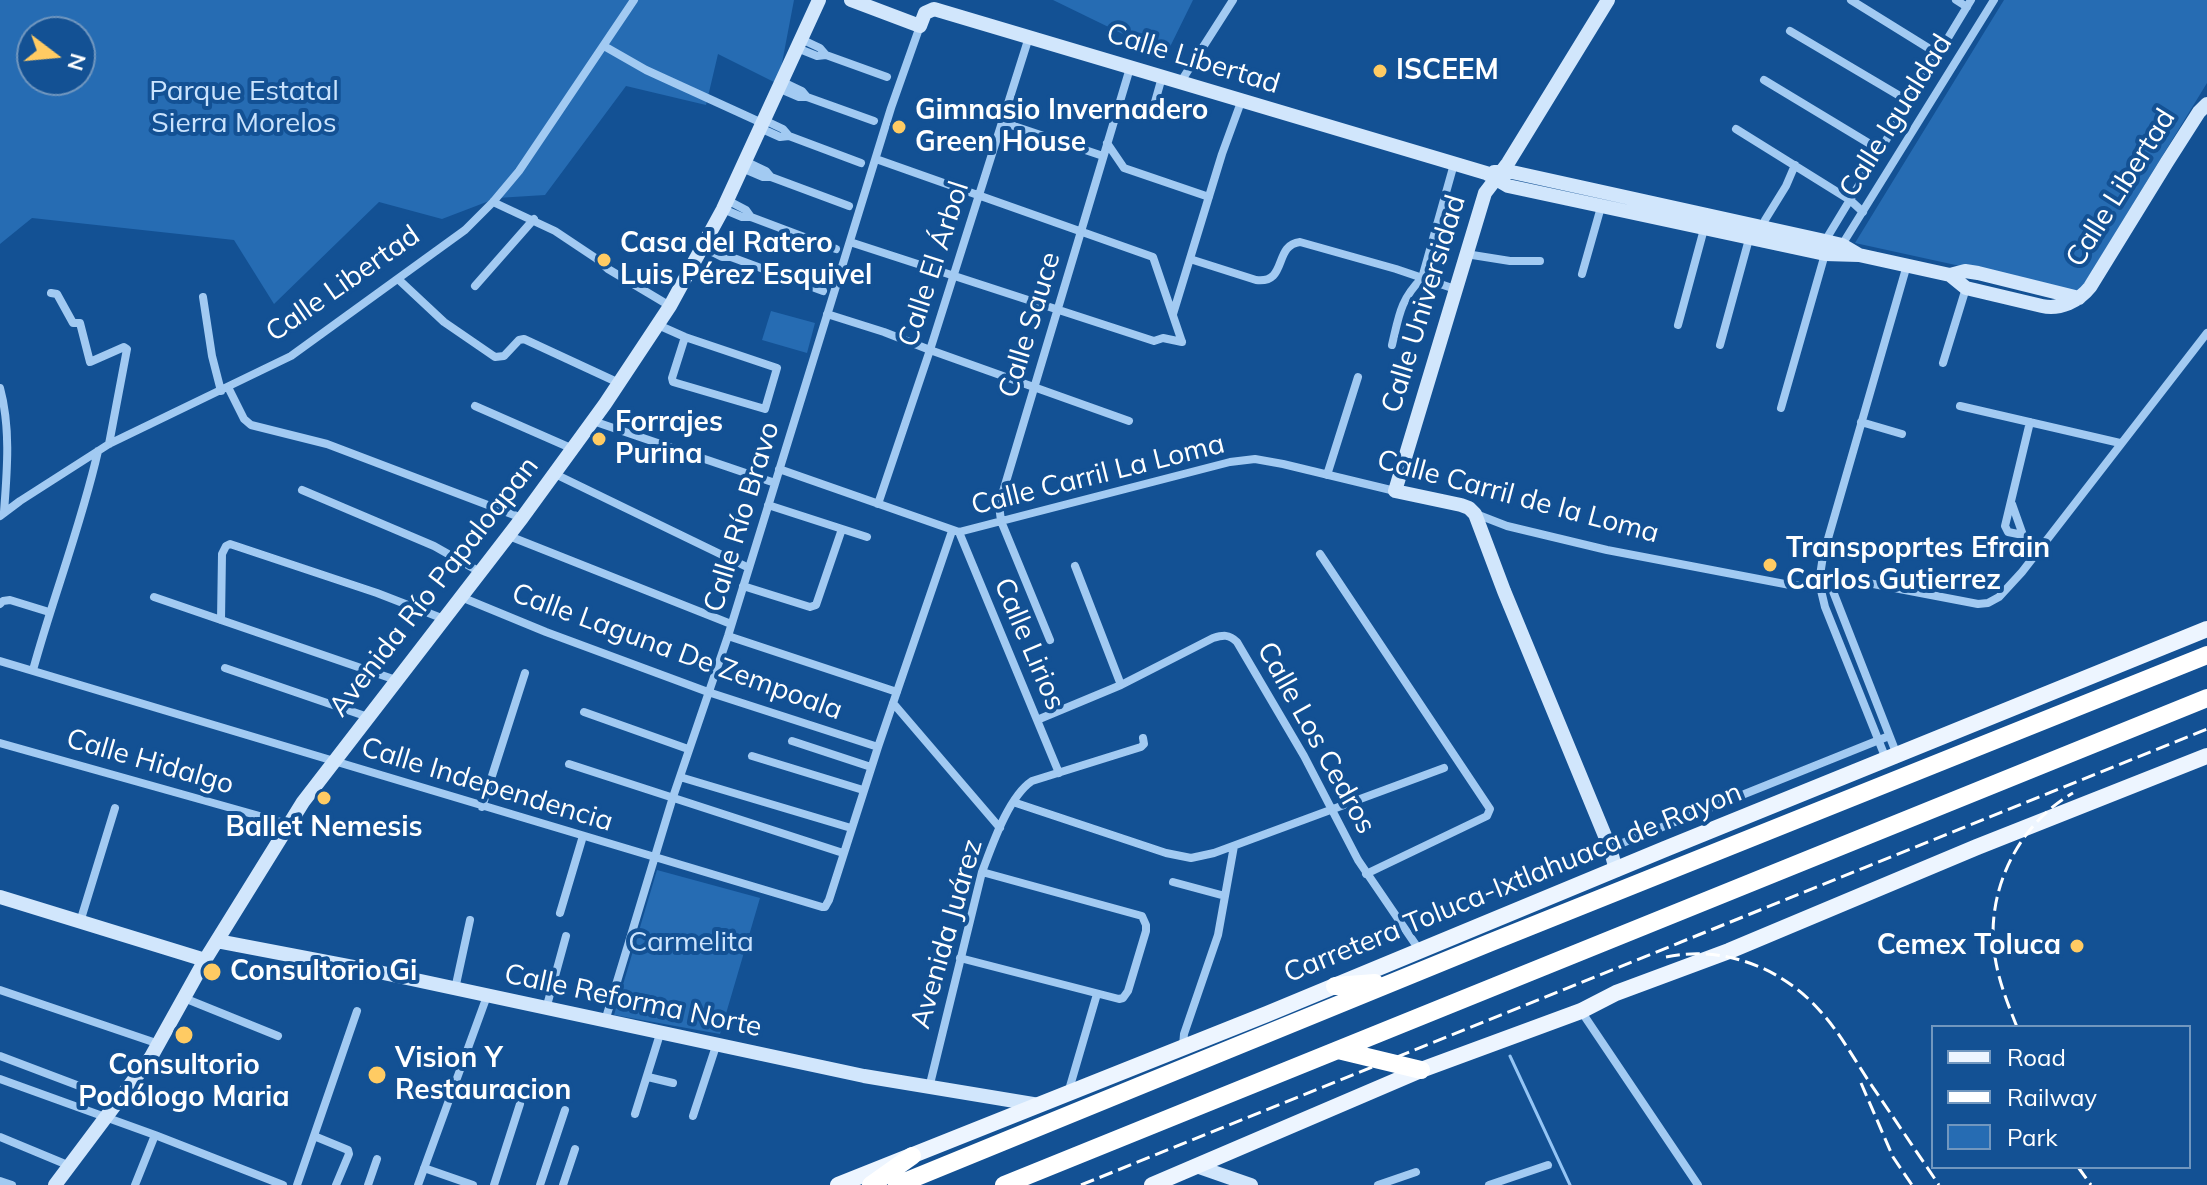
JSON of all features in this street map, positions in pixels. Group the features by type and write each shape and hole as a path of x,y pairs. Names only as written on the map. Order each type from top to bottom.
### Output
{"highway":[{"name":"Carretera Toluca-Ixtlahuaca de Rayon","path":"897,1185 2207,655"},
{"path":"1004,1185 2207,698"},
{"path":"1335,986 1394,982"},
{"path":"1338,1050 1421,1070"},
{"path":"871,1185 912,1156"}],"main road":[{"name":"Avenida Río Papaloapan","path":"55,1185 120,1101 159,1044 205,960 288,824 555,474 658,325 725,205 819,0"},
{"path":"851,0 920,26"},
{"name":"Calle Universidad","path":"1395,491 1485,193 1540,112 1608,0"},
{"name":"Calle Libertad","path":"920,26 925,13 934,9 1494,176 1508,186 1749,239 1832,249"},
{"name":"Calle Libertad","path":"1494,176 1512,172 1763,228 1832,249 1950,275 1966,288 2055,308 2079,298 2090,287 2191,124 2207,104"},
{"name":"Calle Libertad","path":"1950,275 1965,271 1978,273 2079,298"},
{"name":"Calle Carril de la Loma","path":"1395,491 1461,505 1475,514"},
{"path":"1475,514 1610,848 1616,870"},
{"name":"Carretera Toluca-Ixtlahuaca de Rayon","path":"838,1185 1335,986 2207,629"},
{"path":"1152,1185 1421,1070 1581,1011 1616,993 1729,951 1977,847 2207,756"},
{"path":"0,897 205,960"},
{"name":"Calle Reforma Norte","path":"217,941 374,971 716,1046 929,1088 1039,1105"},
{"path":"1196,1166 1251,1185"}],"street":[{"name":"Calle Libertad","path":"2,514 109,444 309,344 465,230 525,163 634,0"},
{"path":"1180,83 1233,0"},
{"path":"1851,0 1938,54"},
{"path":"1956,0 1969,3"},
{"name":"Calle Igualdad","path":"1832,249 1863,212 1994,0"},
{"name":"Calle Igualdad","path":"1832,249 1850,200 1969,3"},
{"name":"Calle Río Bravo","path":"605,1021 688,749 728,636 920,26"},
{"path":"1790,31 1910,102"},
{"name":"Calle El Árbol","path":"878,504 1029,37"},
{"path":"799,43 820,48 826,55 887,77"},
{"path":"604,46 646,70 762,124 783,129 789,136 861,163"},
{"name":"Calle Sauce","path":"1001,521 999,505 1130,68"},
{"path":"1153,109 1162,77"},
{"path":"1764,80 1880,150"},
{"path":"780,85 874,121"},
{"path":"1173,315 1241,102"},
{"path":"1002,122 1103,156"},
{"path":"1736,129 1850,200 1863,212"},
{"path":"1107,143 1124,168 1209,197"},
{"path":"850,242 1154,341 1163,338 1182,342 1153,257 876,159"},
{"path":"1392,345 1402,305 1409,291 1422,278 1454,164"},
{"path":"743,165 766,171 771,177 849,206"},
{"path":"1763,228 1795,165"},
{"path":"493,202 534,219 617,275 670,306"},
{"path":"725,205 746,210 751,217 836,249"},
{"path":"1582,274 1601,207"},
{"path":"475,286 534,219"},
{"path":"1678,325 1704,229"},
{"path":"1720,345 1749,239"},
{"path":"1190,259 1265,281 1277,271 1290,244 1297,242 1455,289"},
{"path":"705,244 725,250 731,257 823,291"},
{"path":"1781,408 1832,249"},
{"path":"1466,254 1520,262 1540,261"},
{"path":"1892,757 1878,740 1825,607 1821,565 1907,265"},
{"path":"398,279 444,322 495,357 504,356 519,340 524,339 619,383"},
{"path":"1943,363 1966,288"},
{"path":"51,293 57,294 76,323 90,362 126,348 109,444"},
{"path":"203,297 210,344 224,389 251,425 327,444 522,518"},
{"path":"827,314 1129,421"},
{"path":"658,325 777,368 766,408 673,382 685,337"},
{"path":"2011,501 2023,535 2035,554 2207,333"},
{"path":"1327,475 1358,377"},
{"path":"0,391 7,462 2,514"},
{"path":"475,406 573,449"},
{"path":"1960,406 2120,443"},
{"path":"593,421 775,483"},
{"path":"1861,422 1902,434"},
{"path":"2023,535 2005,530 2030,422"},
{"path":"33,670 98,451"},
{"name":"Calle Carril de la Loma","path":"1255,459 1395,491"},
{"name":"Calle Carril La Loma","path":"956,531 1230,462 1255,459"},
{"path":"569,764 843,853 893,703 956,531 779,469"},
{"path":"555,474 749,568"},
{"path":"302,490 434,546 481,573"},
{"path":"768,505 867,537"},
{"name":"Calle Carril de la Loma","path":"1475,514 1494,523 1607,550 1790,585 1807,586 1842,578 1966,603 1988,603 2003,593 2035,554"},
{"path":"1001,521 1050,640"},
{"path":"743,586 814,607 842,529"},
{"name":"Calle Lirios","path":"956,531 1059,773"},
{"path":"509,536 731,624"},
{"path":"221,620 222,554 230,544 362,587 444,619"},
{"path":"1320,554 1490,809 1487,816 1369,878"},
{"path":"1075,566 1121,685"},
{"path":"1823,581 1889,736 1892,757"},
{"path":"154,597 396,680"},
{"name":"Calle Laguna De Zempoala","path":"461,597 708,692 878,747"},
{"path":"0,604 10,600 49,612"},
{"name":"Calle Los Cedros","path":"1037,720 1121,685 1213,638 1223,635 1233,638 1268,693 1369,878 1420,951"},
{"path":"728,636 897,692"},
{"name":"Calle Independencia","path":"0,661 818,907 825,907 829,900 843,853"},
{"path":"225,668 368,717"},
{"path":"482,807 525,673"},
{"path":"893,703 1000,828"},
{"path":"584,712 688,749"},
{"path":"1610,848 1889,736"},
{"name":"Avenida Juárez","path":"929,1088 982,872 1013,802 1026,785 1037,779 1141,747 1143,738"},
{"path":"792,741 871,767"},
{"name":"Calle Hidalgo","path":"0,743 288,824"},
{"path":"752,756 863,790"},
{"path":"1013,802 1142,846 1181,857 1201,856 1444,768"},
{"path":"680,777 851,828"},
{"path":"1766,786 1773,805"},
{"path":"80,922 115,808"},
{"path":"560,913 583,836"},
{"path":"1183,1047 1184,1034 1218,935 1234,846"},
{"path":"960,958 1123,998 1128,991 1146,931 1144,919 1135,914 982,872"},
{"path":"1173,882 1225,896"},
{"path":"455,989 470,920"},
{"path":"546,1010 566,936"},
{"path":"0,990 159,1044"},
{"path":"1068,1093 1097,994"},
{"path":"418,1185 487,996"},
{"path":"184,998 278,1036"},
{"path":"297,1185 357,1011"},
{"path":"1581,1011 1698,1185"},
{"path":"635,1114 660,1034"},
{"path":"693,1116 716,1046"},
{"path":"0,1056 120,1101"},
{"path":"648,1077 673,1083"},
{"path":"0,1079 283,1185"},
{"path":"494,1185 520,1104"},
{"path":"540,1185 565,1110"},
{"path":"135,1185 155,1135"},
{"path":"314,1136 348,1150 336,1185"},
{"path":"0,1137 70,1166"},
{"path":"563,1185 575,1149"},
{"path":"368,1185 377,1159"},
{"path":"1489,1185 1548,1165"},
{"path":"424,1168 473,1185"},
{"path":"1378,1185 1416,1172"},
{"path":"0,1181 12,1185"}],"green space":[{"name":"Parque Estatal Sierra Morelos","path":"0,0 794,0 778,84 718,54 706,105 626,86 545,195 497,198 442,219 379,202 274,304 234,240 32,218 0,244"},
{"path":"1053,0 1193,0 1166,55"},
{"path":"2004,0 2207,0 2207,83 2079,292 1855,243"},
{"path":"771,311 815,323 807,353 762,340"},
{"name":"Carmelita","path":"657,870 760,898 720,1034 614,1015"}],"waterway":[{"path":"1510,1056 1570,1185"}],"railway":[{"path":"1081,1185 2207,729"},
{"path":"2016,1025 1995,960 1993,927 1996,904 2002,881 2022,840 2054,806 2073,793"},
{"path":"1666,957 1709,954 1731,958 1771,972 1806,997 1841,1037 1939,1185"},
{"path":"1861,1083 1893,1157 1912,1185"},
{"path":"2079,1169 2091,1185"}],"place":[{"name":"ISCEEM","path":"1380,71"},
{"name":"Gimnasio Invernadero Green House","path":"899,127"},
{"name":"Casa del Ratero Luis Pérez Esquivel","path":"604,260"},
{"name":"Forrajes Purina","path":"599,439"},
{"name":"Transpoprtes Efrain Carlos Gutierrez","path":"1770,565"},
{"name":"Ballet Nemesis","path":"324,798"},
{"name":"Cemex Toluca","path":"2077,946"},
{"name":"Consultorio Gi","path":"212,972"},
{"name":"Consultorio Podólogo Maria","path":"184,1035"},
{"name":"Vision Y Restauracion","path":"377,1075"}]}
